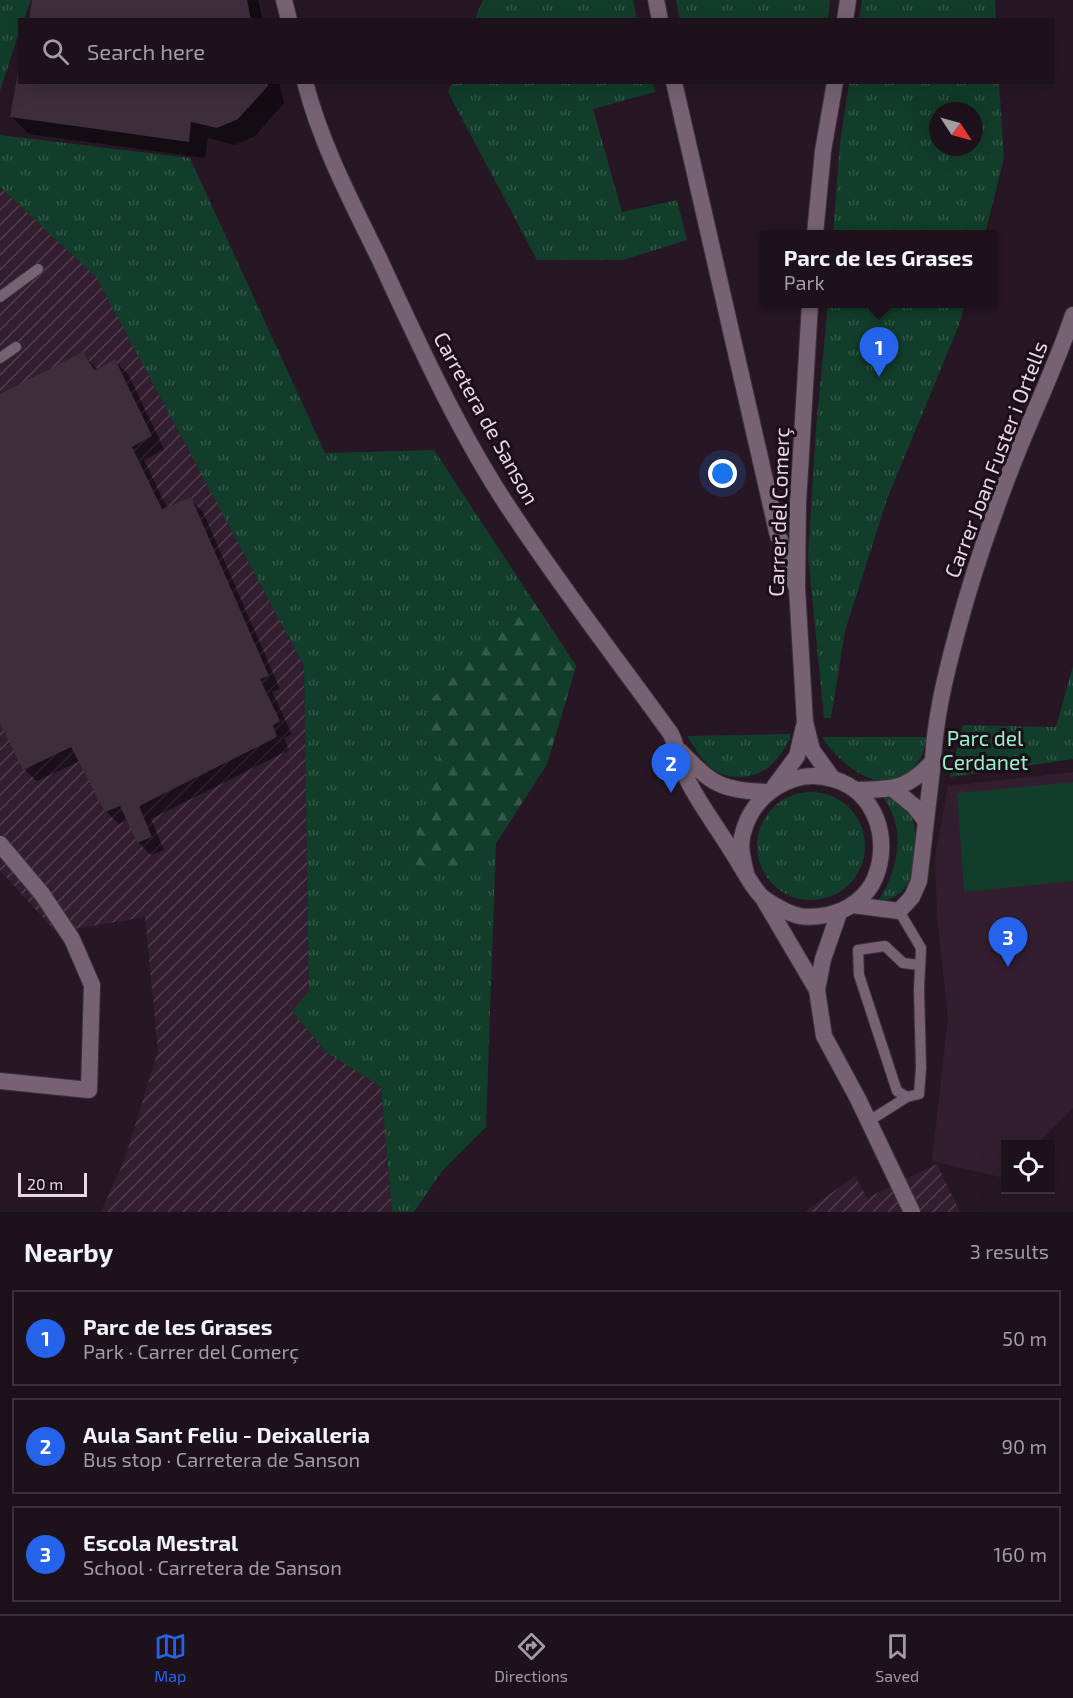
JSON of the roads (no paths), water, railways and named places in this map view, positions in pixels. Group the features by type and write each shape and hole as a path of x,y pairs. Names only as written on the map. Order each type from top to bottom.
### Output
{"street":[{"path":"284,0 288,18"},
{"path":"656,0 660,18"},
{"path":"845,18 849,0"},
{"name":"Carretera de Sanson","path":"306,84 313,114 341,180 464,430 506,504 671,734 678,749"},
{"path":"674,84 777,532 797,588"},
{"path":"815,230 823,151 835,84"},
{"name":"Carrer del Comerç","path":"810,308 798,503 797,588 805,722 812,750 833,779"},
{"name":"Carrer Joan Fuster i Ortells","path":"898,911 912,897 919,881 933,761 934,731 949,662 980,554 1073,315"},
{"name":"Carrer del Comerç","path":"771,790 796,756 805,722"},
{"path":"678,749 704,776 721,785 738,790 771,790 804,776 833,779 855,790 872,808 882,832 881,863 872,886 846,909 823,959 817,990 824,1036 869,1121 912,1212"},
{"path":"678,749 687,779 817,990"},
{"path":"855,790 893,789 922,774 933,761"},
{"path":"893,789 914,806 925,820"},
{"path":"746,873 741,849 742,834 751,811 771,790"},
{"path":"0,844 42,894 66,930 92,985 89,1090 0,1081"},
{"path":"761,897 792,915 811,918 846,909 898,911"}],"lane":[{"path":"0,297 38,269"},
{"path":"0,357 16,347"},
{"path":"869,1121 907,1097 919,1094 921,948 898,911"},
{"path":"907,1097 897,1091 859,975 858,950 885,946 903,963 919,965"}],"place":[{"name":"Parc de les Grases","path":"879,377"},
{"name":"Aula Sant Feliu - Deixalleria","path":"671,793"},
{"name":"Escola Mestral","path":"1008,967"}],"park label":[{"name":"Parc del Cerdanet","path":"985,749"}]}
